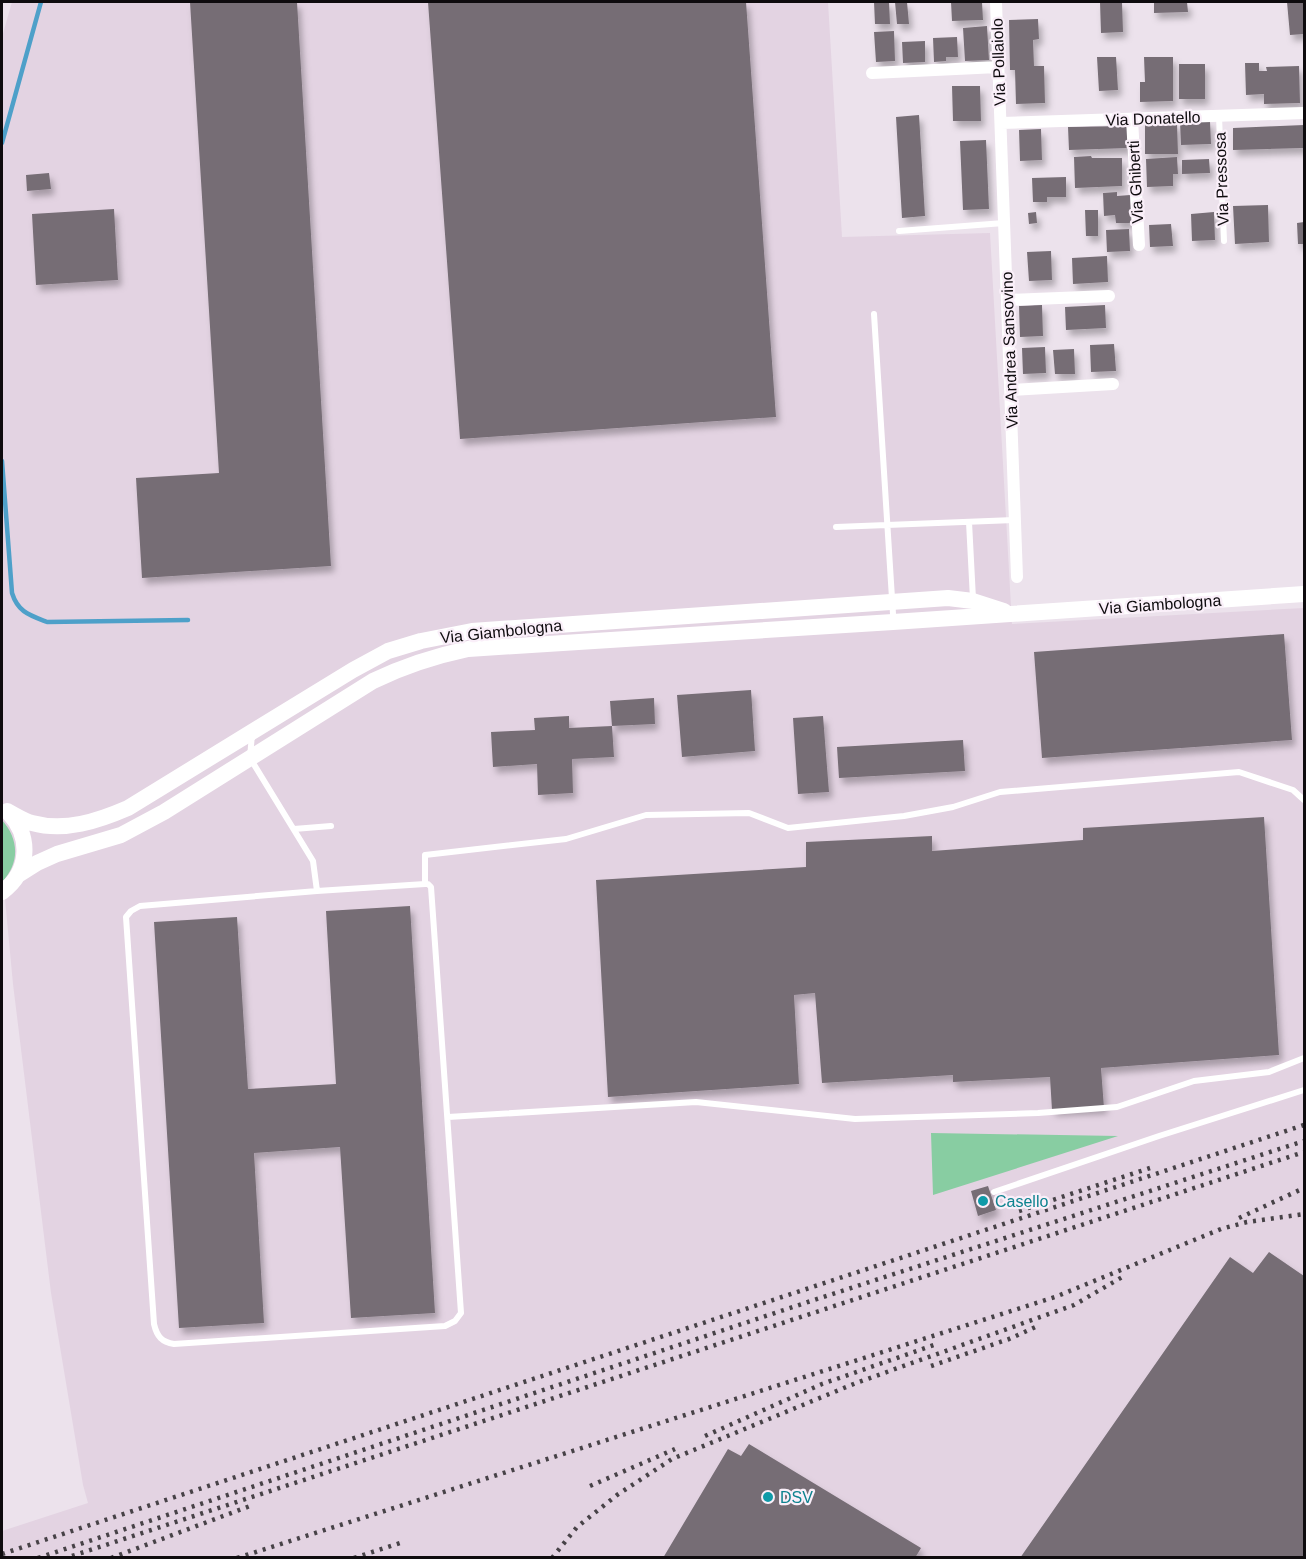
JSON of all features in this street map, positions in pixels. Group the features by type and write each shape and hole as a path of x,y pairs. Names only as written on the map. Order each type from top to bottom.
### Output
{"street":[{"name":"Via Pollaiolo","path":"996,2 1000,123"},
{"path":"872,73 998,67"},
{"name":"Via Donatello","path":"1000,123 1305,113"},
{"name":"Via Ghiberti","path":"1132,119 1139,245"},
{"name":"Via Andrea Sansovino","path":"1000,123 1017,577"},
{"path":"1007,300 1109,296"},
{"path":"1010,390 1113,384"},
{"name":"Via Giambologna","path":"18,875 57,854 121,835 164,812 373,681 430,657 468,649 1305,594"},
{"name":"Via Giambologna","path":"630,638 666,629 892,608 948,598 973,601 1015,614"},
{"name":"Via Giambologna","path":"4,809 31,823 55,826 79,825 105,818 128,808 362,665 388,651 421,641 472,631 766,613 892,608"},
{"path":"2,892 18,875 25,856 24,841 17,823 4,809"}],"lane":[{"name":"Via Pressosa","path":"1219,116 1224,241"},
{"path":"899,231 1004,223"},
{"path":"874,314 892,608"},
{"path":"836,527 1015,520"},
{"path":"969,522 973,601"},
{"path":"252,732 249,758 313,861 317,891"},
{"path":"424,884 425,855 566,839 646,815 749,813 788,828 904,816 953,807 1000,792 1239,772 1293,790 1305,800"},
{"path":"294,829 331,826"},
{"path":"424,884 431,887 461,1313 455,1321 445,1326 174,1344 165,1342 159,1338 154,1324 126,917 140,906 424,884"},
{"path":"448,1117 696,1102 855,1119 1038,1113 1117,1107 1194,1081 1269,1072 1305,1058"},
{"path":"994,1192 1305,1090"}],"shaded area":[{"path":"12,2 828,2 842,237 990,233 1012,624 1304,608 1304,1557 2,1558 2,1531 88,1503 83,1485 51,1293 13,984 2,867 2,37"}],"green space":[{"path":"2,820 12,835 15,851 12,867 2,882"},
{"path":"931,1133 1118,1136 933,1195"}],"building":[{"path":"190,2 297,2 331,566 142,578 136,478 219,473"},
{"path":"428,2 746,2 776,417 460,439"},
{"path":"874,2 889,2 890,24 875,24"},
{"path":"895,2 907,2 909,24 897,24"},
{"path":"951,2 982,2 983,20 952,21"},
{"path":"1100,2 1122,2 1123,32 1101,33"},
{"path":"1154,2 1187,2 1188,12 1154,13"},
{"path":"1287,2 1304,2 1304,34 1290,35"},
{"path":"1038,19 1039,39 1033,40 1034,66 1044,66 1045,103 1016,104 1015,70 1010,70 1009,20"},
{"path":"987,26 989,60 965,61 963,28"},
{"path":"894,31 895,61 876,62 874,32"},
{"path":"957,37 958,57 946,57 946,61 934,62 933,38"},
{"path":"925,41 925,62 903,63 902,42"},
{"path":"1097,57 1116,57 1118,90 1099,91"},
{"path":"1144,57 1173,57 1173,101 1140,102 1140,82 1145,82"},
{"path":"1245,63 1259,63 1259,71 1267,71 1266,67 1299,66 1300,103 1264,104 1264,94 1246,95"},
{"path":"1179,64 1205,64 1205,99 1179,99"},
{"path":"952,86 980,86 981,121 953,121"},
{"path":"919,115 925,216 902,218 896,117"},
{"path":"1210,121 1211,144 1181,145 1180,122"},
{"path":"1145,123 1177,123 1178,154 1145,154"},
{"path":"1304,125 1304,148 1233,150 1233,128"},
{"path":"1127,126 1128,148 1069,150 1068,127"},
{"path":"1041,129 1042,160 1020,161 1019,130"},
{"path":"986,140 989,209 963,210 960,141"},
{"path":"1091,156 1092,158 1122,158 1122,186 1075,188 1074,157"},
{"path":"1177,157 1178,174 1173,174 1173,186 1147,187 1146,159"},
{"path":"1209,159 1210,173 1182,174 1182,160"},
{"path":"49,173 51,189 27,191 26,175"},
{"path":"1066,177 1066,197 1047,197 1047,202 1033,202 1032,178"},
{"path":"1117,192 1117,196 1130,195 1131,223 1116,223 1115,215 1104,216 1103,193"},
{"path":"1268,205 1269,242 1235,244 1233,206"},
{"path":"114,209 118,280 36,285 32,214"},
{"path":"1085,210 1098,210 1098,236 1086,236"},
{"path":"1036,212 1037,223 1029,224 1028,213"},
{"path":"1214,212 1215,240 1192,241 1191,214"},
{"path":"1304,222 1304,244 1298,244 1297,223"},
{"path":"1171,224 1173,246 1150,247 1149,225"},
{"path":"1129,229 1130,251 1107,252 1106,230"},
{"path":"1051,251 1052,280 1029,281 1027,252"},
{"path":"1107,256 1108,282 1073,284 1072,258"},
{"path":"1042,305 1043,336 1020,337 1019,306"},
{"path":"1105,305 1106,328 1066,330 1065,307"},
{"path":"1114,344 1116,371 1091,372 1090,345"},
{"path":"1045,347 1046,373 1023,374 1022,348"},
{"path":"1074,349 1075,374 1055,374 1053,350"},
{"path":"1284,634 1292,740 1042,758 1034,652"},
{"path":"751,690 755,751 682,757 677,695"},
{"path":"654,698 655,724 612,726 610,701"},
{"path":"569,716 569,728 612,726 614,757 572,759 573,793 538,795 537,764 493,767 491,732 535,730 534,718"},
{"path":"823,716 829,792 798,794 793,718"},
{"path":"963,740 965,771 839,778 837,747"},
{"path":"1264,817 1279,1055 1101,1068 1104,1108 1052,1110 1050,1077 953,1082 953,1075 822,1083 815,993 794,995 799,1084 608,1097 596,880 806,867 806,842 932,836 932,851 1083,840 1083,828"},
{"path":"410,906 435,1313 351,1318 340,1147 254,1153 264,1323 179,1328 154,922 237,917 248,1089 336,1084 326,911"},
{"name":"Casello","path":"988,1186 996,1210 978,1216 971,1191"},
{"path":"1269,1252 1304,1276 1304,1553 1302,1558 1020,1558 1230,1257 1253,1273"},
{"name":"DSV","path":"749,1444 921,1548 915,1558 663,1558 728,1449 741,1456"}],"waterway":[{"path":"2,143 41,2"},
{"path":"2,461 12,593 21,609 47,622 188,620"}],"railway":[{"path":"2,1554 1304,1125"},
{"path":"38,1558 814,1300 1304,1141"},
{"path":"72,1556 1304,1152"},
{"path":"1019,1211 1150,1168"},
{"path":"1239,1218 1304,1188"},
{"path":"237,1558 1055,1297 1221,1229 1247,1222 1304,1214"},
{"path":"552,1558 577,1527 617,1495 672,1459 856,1383 1074,1305 1124,1276"},
{"path":"931,1366 1009,1339 1040,1325"},
{"path":"705,1436 822,1384 934,1345"},
{"path":"590,1486 675,1449"},
{"path":"111,1558 250,1506"},
{"path":"354,1558 400,1543"}],"place":[{"name":"Casello","path":"983,1201"},
{"name":"DSV","path":"768,1497"}]}
